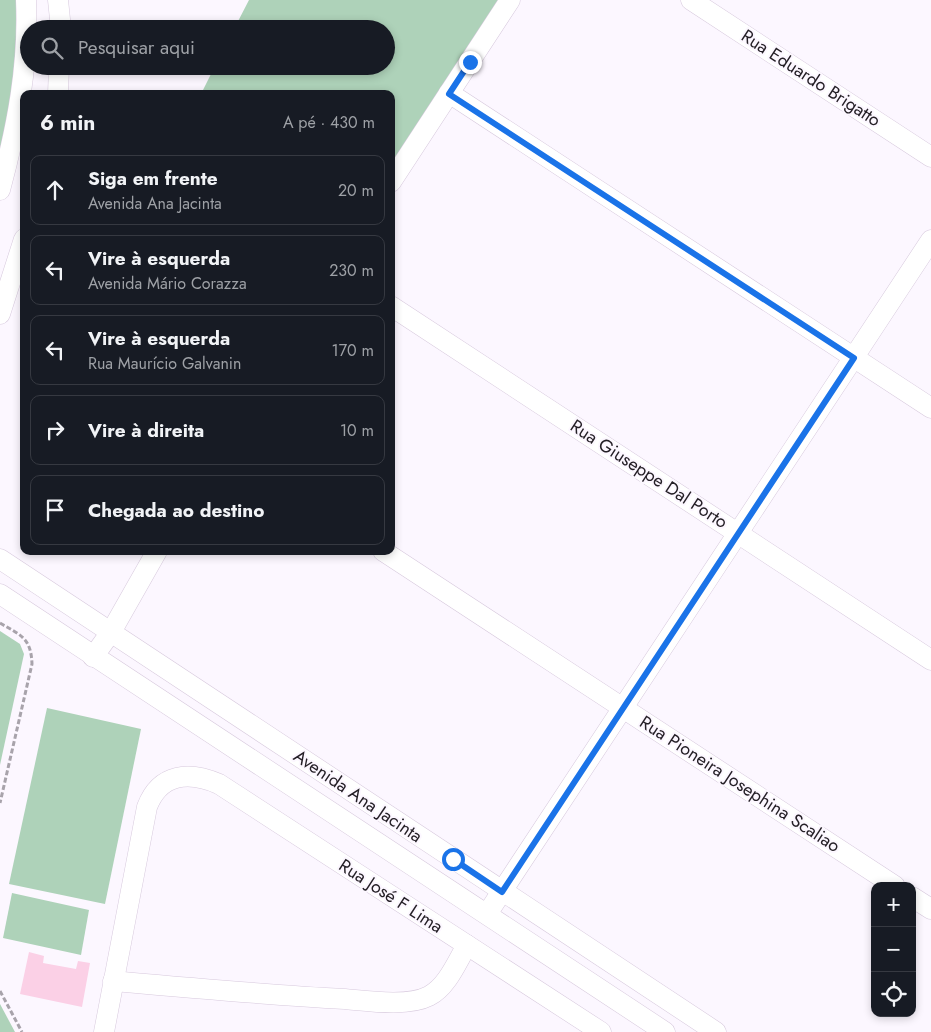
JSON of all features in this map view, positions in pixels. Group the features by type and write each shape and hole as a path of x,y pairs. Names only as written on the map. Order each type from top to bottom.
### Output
{"street":[{"path":"26,0 27,20"},
{"path":"58,0 60,20"},
{"path":"395,176 510,0"},
{"name":"Rua Eduardo Brigatto","path":"691,0 931,157"},
{"path":"23,90 24,75"},
{"path":"58,90 59,75"},
{"path":"449,94 931,408"},
{"path":"0,190 20,102"},
{"path":"487,914 931,240"},
{"path":"0,314 20,251"},
{"name":"Rua Giuseppe Dal Porto","path":"395,309 931,660"},
{"path":"93,657 111,632 155,555"},
{"name":"Rua Pioneira Josephina Scaliao","path":"390,555 889,882"},
{"name":"Avenida Ana Jacinta","path":"0,558 716,1032"},
{"name":"Avenida Ana Jacinta","path":"0,594 665,1032"},
{"name":"Rua José F Lima","path":"113,981 147,807 152,794 166,782 175,778 199,776 219,784 601,1032"},
{"path":"916,900 931,909"},
{"path":"104,1032 113,981 308,997 411,1001 428,997 441,987 467,945"}],"path":[{"path":"0,623 26,639 32,651 32,664 0,803"},
{"path":"0,991 22,1032"}],"green space":[{"path":"0,0 16,0 19,51 0,163"},
{"path":"249,0 500,0 395,159 395,90 203,90 210,75 395,75 395,20 239,20"},
{"path":"0,631 20,644 24,654 0,765"},
{"path":"47,708 141,729 105,904 9,884"},
{"path":"12,893 89,910 81,955 3,938"},
{"path":"0,1004 15,1032 0,1032"}],"building":[{"path":"29,952 44,956 43,963 76,969 78,961 90,963 82,1007 20,994"}],"route":[{"path":"453,859 502,892 854,358 449,94 470,62"}]}
